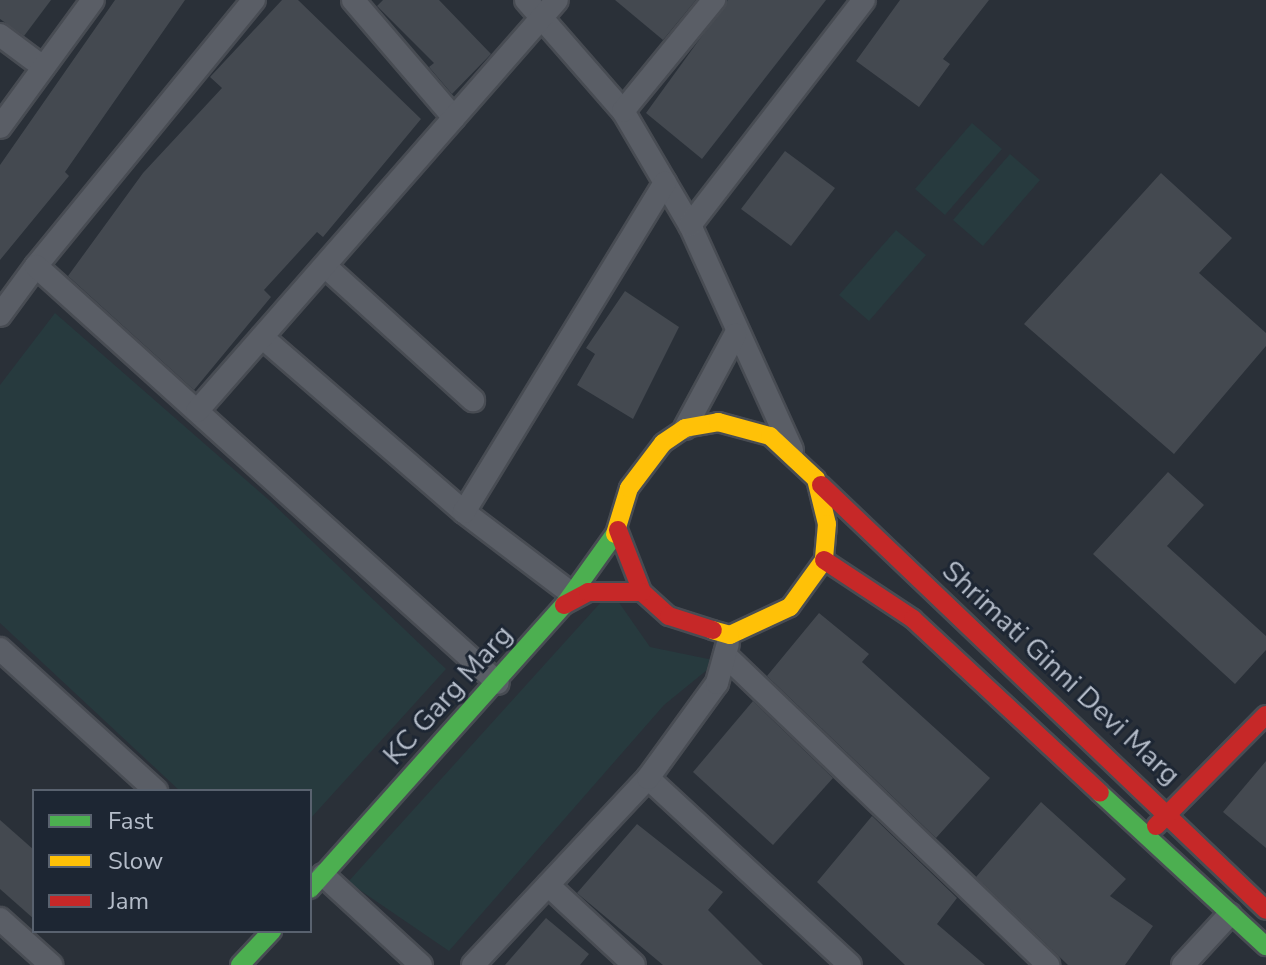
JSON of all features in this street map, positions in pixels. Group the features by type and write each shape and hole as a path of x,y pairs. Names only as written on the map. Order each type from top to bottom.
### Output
{"street":[{"path":"0,127 93,0"},
{"path":"0,315 36,266 254,0"},
{"path":"353,0 454,118"},
{"path":"473,965 648,778 717,683 728,645 790,607 824,560 827,524 816,479 793,452 735,335 690,225 623,111 526,0"},
{"path":"197,411 557,0"},
{"path":"623,111 714,0"},
{"path":"690,225 864,0"},
{"path":"0,35 43,67"},
{"path":"464,512 665,183"},
{"path":"36,266 498,683"},
{"path":"325,266 473,400"},
{"path":"735,335 685,428 644,464 618,530 642,592 669,616 728,645 1048,965"},
{"path":"262,337 568,599 588,592 642,592"},
{"path":"685,428 747,427 793,452"},
{"name":"Shrimati Ginni Devi Marg","path":"816,479 862,531 1169,813 1266,910"},
{"name":"KC Garg Marg","path":"316,882 498,683 568,599 618,530"},
{"name":"Shrimati Ginni Devi Marg","path":"824,560 913,619 1266,946"},
{"path":"0,649 154,789"},
{"path":"1148,834 1261,731"},
{"path":"648,778 850,965"},
{"path":"316,882 421,965"},
{"path":"548,885 634,965"},
{"path":"1183,965 1230,914"},
{"path":"0,919 51,965"},
{"path":"240,965 270,933"}],"green space":[{"path":"972,123 1002,149 945,215 915,189"},
{"path":"1010,154 1040,180 983,246 953,220"},
{"path":"896,230 926,255 869,321 839,295"},
{"path":"55,313 270,501 446,669 312,817 312,789 178,789 0,623 0,385"},
{"path":"611,591 650,647 718,661 664,705 449,951 348,882"}],"building":[{"path":"0,0 51,0 24,36 0,19"},
{"path":"115,0 185,0 65,172 69,176 0,260 0,165"},
{"path":"282,0 298,0 421,119 323,237 317,232 264,290 271,297 194,390 68,276 143,173 222,88 210,77"},
{"path":"383,0 439,0 491,54 452,94 429,67 434,63 377,6"},
{"path":"615,0 696,0 663,40"},
{"path":"728,0 826,0 702,159 646,113"},
{"path":"900,0 989,0 943,59 950,64 919,107 856,61"},
{"path":"785,151 835,188 791,246 741,209"},
{"path":"1161,173 1232,238 1199,273 1266,333 1266,346 1174,454 1024,324"},
{"path":"625,291 679,327 633,419 577,385 595,354 586,348"},
{"path":"1168,472 1204,505 1167,546 1266,636 1266,650 1235,684 1093,554"},
{"path":"819,613 869,654 862,662 990,778 936,838 767,676"},
{"path":"753,701 833,778 773,845 693,772"},
{"path":"1266,761 1266,848 1223,812"},
{"path":"1041,802 1126,879 1110,896 1153,926 1125,965 1068,965 976,877"},
{"path":"872,816 957,898 937,924 985,965 905,965 817,882"},
{"path":"0,820 32,848 32,917 0,889"},
{"path":"637,824 723,892 708,910 763,965 663,965 577,893"},
{"path":"546,918 589,954 580,965 505,965"}],"traffic: fast":[{"path":"312,887 564,605 615,534"},
{"path":"1100,793 1266,946"},
{"path":"240,965 270,933"}],"traffic: slow":[{"path":"615,534 629,488 663,443 685,428 718,422 770,436 816,479 827,524 824,560 790,607 730,635 713,630"}],"traffic: jam":[{"path":"821,485 1266,910"},
{"path":"618,530 642,592 669,616 713,630"},
{"path":"824,560 913,619 1100,793"},
{"path":"564,605 588,592 642,592"},
{"path":"1156,826 1266,715"}]}
